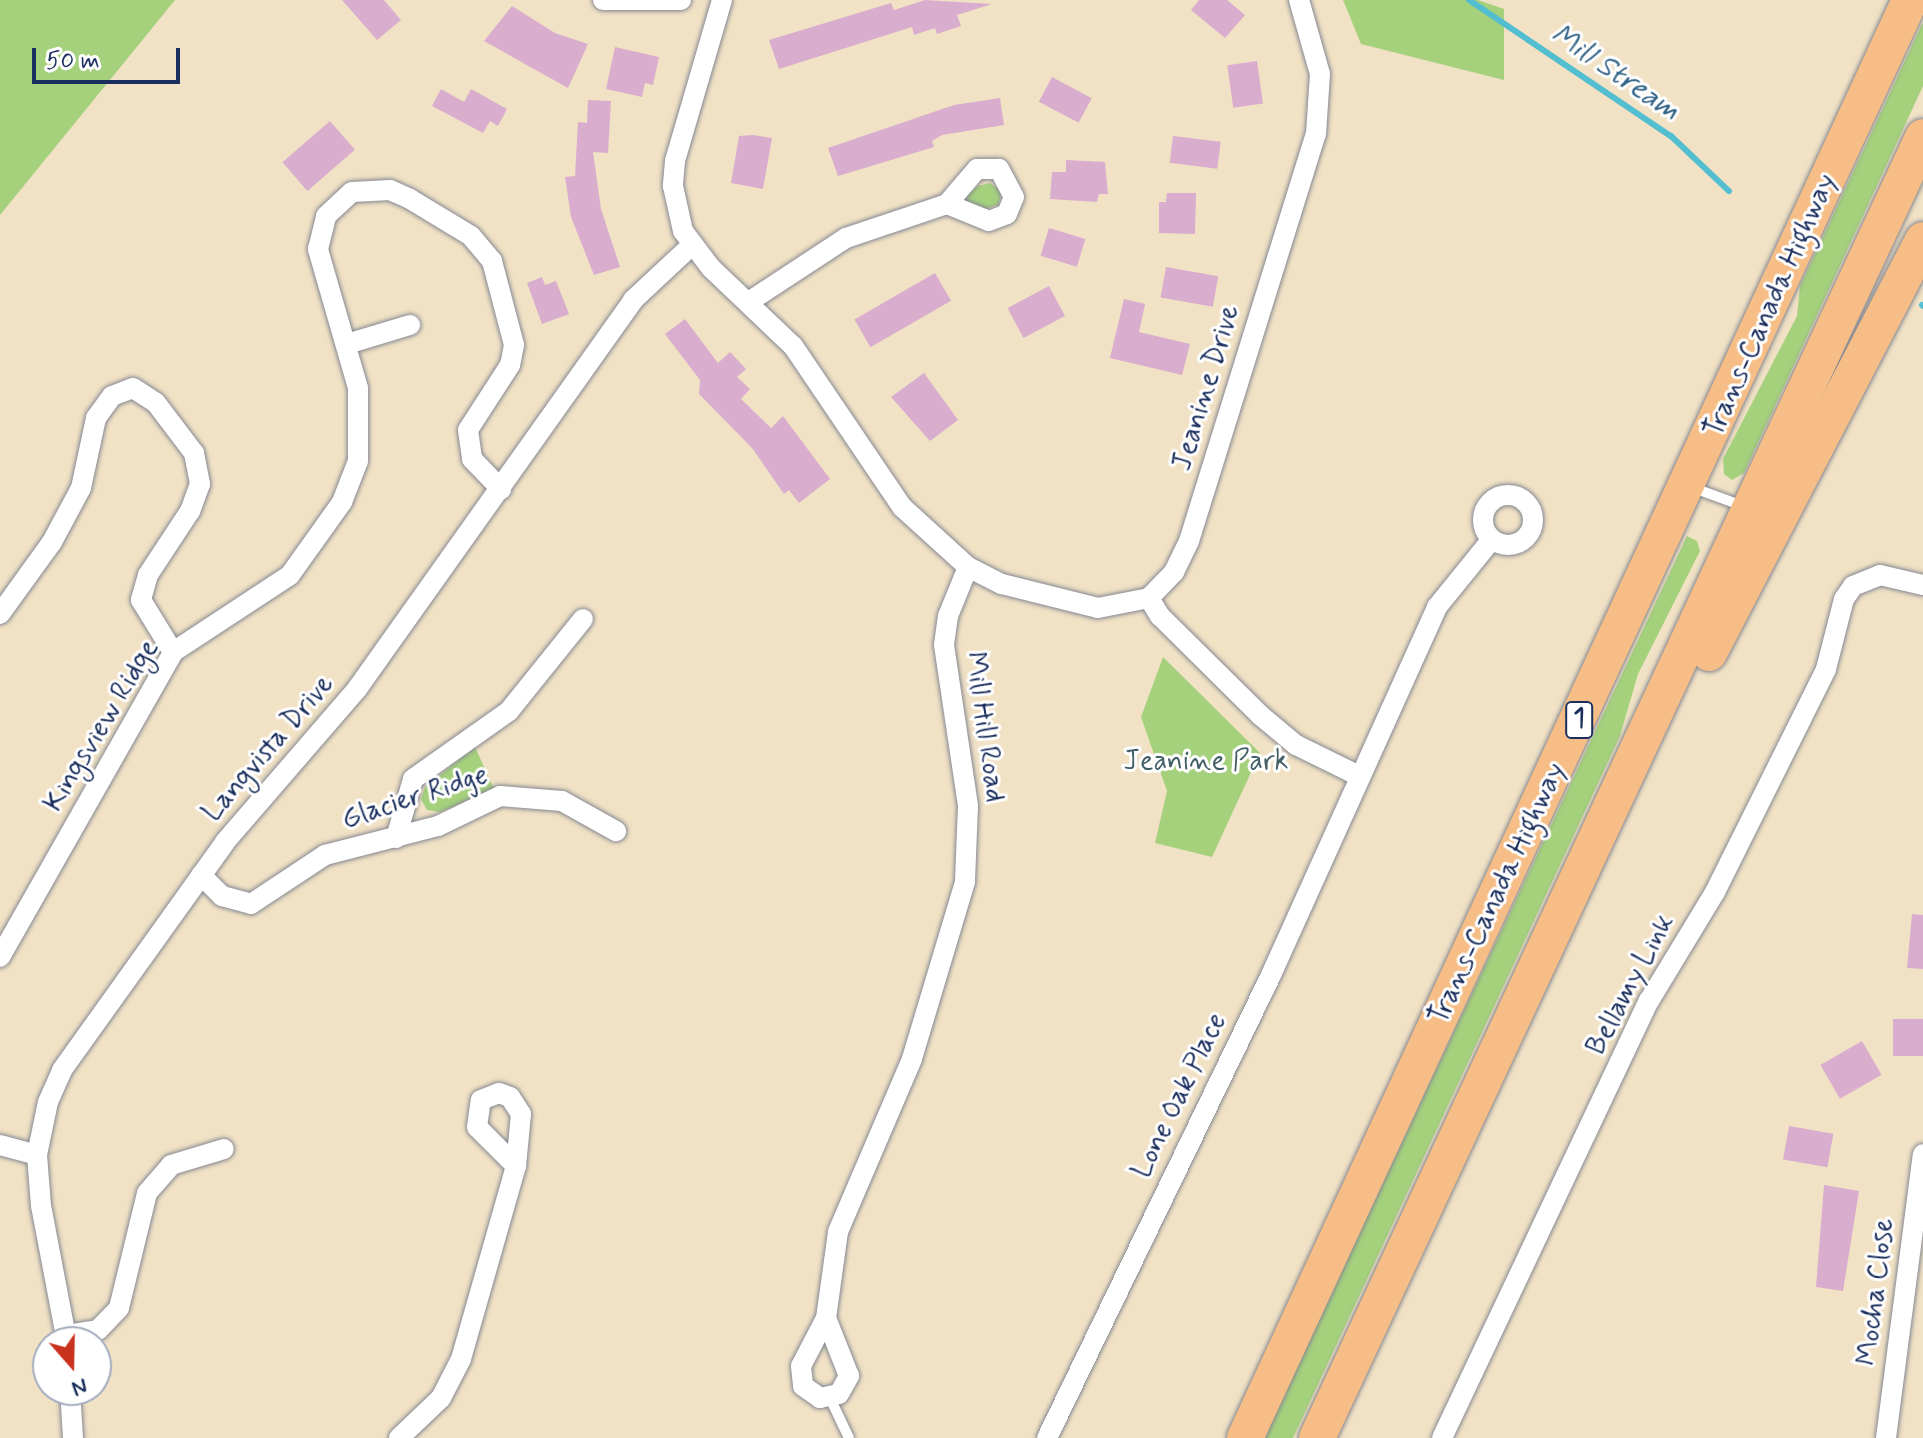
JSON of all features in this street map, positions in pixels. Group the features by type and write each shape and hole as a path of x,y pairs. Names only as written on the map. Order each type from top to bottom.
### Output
{"highway":[{"name":"Trans-Canada Highway","path":"1245,1438 1689,486 1910,0"},
{"path":"1317,1438 1923,137"},
{"path":"1537,967 1621,829 1923,240"}],"street":[{"path":"603,0 681,0"},
{"path":"722,0 675,161 677,212 691,246 750,301 826,389 902,507 968,567 1002,584 1098,608 1149,598 1160,616 1260,715 1296,745 1359,776"},
{"name":"Jeanine Drive","path":"1149,598 1167,584 1189,541 1316,134 1320,74 1299,0"},
{"name":"Kingsview Ridge","path":"0,957 173,652 290,575 342,502 358,461 361,417 347,344 318,249 319,231 336,203 352,192 390,190 453,223 484,247 512,322 514,345 505,374 471,421 468,445 481,473 501,489"},
{"path":"750,301 846,238 947,204"},
{"name":"Langvista Drive","path":"64,1326 41,1206 37,1155 41,1127 62,1070 201,875 357,689 633,300 691,246"},
{"path":"347,344 410,325"},
{"path":"0,614 52,542 81,488 96,418 112,396 133,388 156,403 194,453 200,484 190,511 148,575 141,600 173,652"},
{"name":"Lone Oak Place","path":"1047,1438 1271,975 1437,607 1492,539"},
{"name":"Mill Hill Road","path":"826,1318 849,1376 846,1386 830,1398 810,1394 800,1377 826,1318 838,1232 912,1059 965,882 968,806 944,645 948,616 968,567"},
{"name":"Bellamy Link","path":"1442,1438 1649,1001 1715,892 1826,669 1844,599 1853,586 1880,575 1923,585"},
{"path":"396,838 413,779 509,711 583,619"},
{"name":"Glacier Ridge","path":"201,875 222,896 237,904 251,904 325,855 438,826 500,796 562,801 616,831"},
{"path":"0,1145 37,1155"},
{"path":"102,1326 119,1308 147,1193 171,1165 224,1149"},
{"name":"Mocha Close","path":"1886,1438 1923,1156"},
{"path":"400,1438 441,1398 461,1359 516,1166"},
{"path":"71,1406 73,1438"}],"lane":[{"path":"1689,486 1750,508"},
{"path":"830,1398 849,1438"}],"green space":[{"path":"0,0 175,0 0,215"},
{"path":"1343,0 1478,0 1504,9 1504,80 1361,44"},
{"path":"1923,22 1923,86 1744,473 1732,480 1724,474 1723,459 1797,316 1800,286"},
{"path":"990,183 1001,191 999,204 985,209 965,204 963,199 978,186"},
{"path":"1687,536 1697,541 1700,551 1638,674 1620,736 1293,1438 1263,1438"},
{"name":"Jeanine Park","path":"1163,657 1260,753 1212,857 1155,843 1167,791 1141,717"},
{"path":"475,747 494,789 440,812 427,810 421,799 425,787"}],"building":[{"path":"342,0 384,0 401,20 377,40"},
{"path":"925,0 992,4 957,15 961,26 937,34 935,28 914,35 912,27 779,69 769,40 891,3 894,10"},
{"path":"1199,0 1227,0 1245,15 1225,38 1191,10"},
{"path":"512,6 555,33 588,44 568,88 484,41"},
{"path":"615,47 659,57 653,85 645,83 642,97 606,89"},
{"path":"1257,61 1263,104 1233,108 1227,65"},
{"path":"1052,77 1092,98 1079,123 1039,102"},
{"path":"441,89 464,102 471,89 507,109 498,126 490,121 483,133 432,106"},
{"path":"1000,98 1004,125 942,135 932,141 934,147 838,176 828,148 954,105"},
{"path":"588,100 611,101 608,153 593,152 601,209 620,267 594,275 571,217 565,177 575,176 578,122 587,123"},
{"path":"330,121 355,150 307,191 282,162"},
{"path":"739,136 772,138 763,189 731,183"},
{"path":"1173,136 1221,142 1217,169 1170,163"},
{"path":"1066,160 1105,162 1108,194 1099,194 1097,202 1050,199 1052,172 1066,172"},
{"path":"1167,193 1196,193 1195,234 1159,233 1159,202 1166,202"},
{"path":"1049,228 1085,239 1077,267 1041,256"},
{"path":"1166,267 1218,276 1213,307 1161,298"},
{"path":"935,273 951,301 870,347 854,320"},
{"path":"542,277 545,285 556,281 569,314 542,324 527,283"},
{"path":"1049,286 1065,316 1023,338 1008,308"},
{"path":"1124,299 1145,304 1139,332 1190,344 1182,375 1110,358"},
{"path":"685,319 718,363 730,352 746,369 737,377 750,389 741,399 771,428 783,416 830,479 799,503 789,490 784,494 752,448 699,394 700,380 665,334"},
{"path":"924,373 958,420 930,441 891,397"},
{"path":"1912,914 1923,915 1923,969 1907,968"},
{"path":"1893,1019 1923,1019 1923,1056 1893,1056"},
{"path":"1862,1041 1882,1075 1840,1099 1820,1065"},
{"path":"1789,1126 1833,1134 1827,1167 1783,1159"},
{"path":"1824,1185 1859,1191 1843,1291 1816,1287"}],"waterway":[{"name":"Mill Stream","path":"1469,0 1671,136 1729,191"}]}
